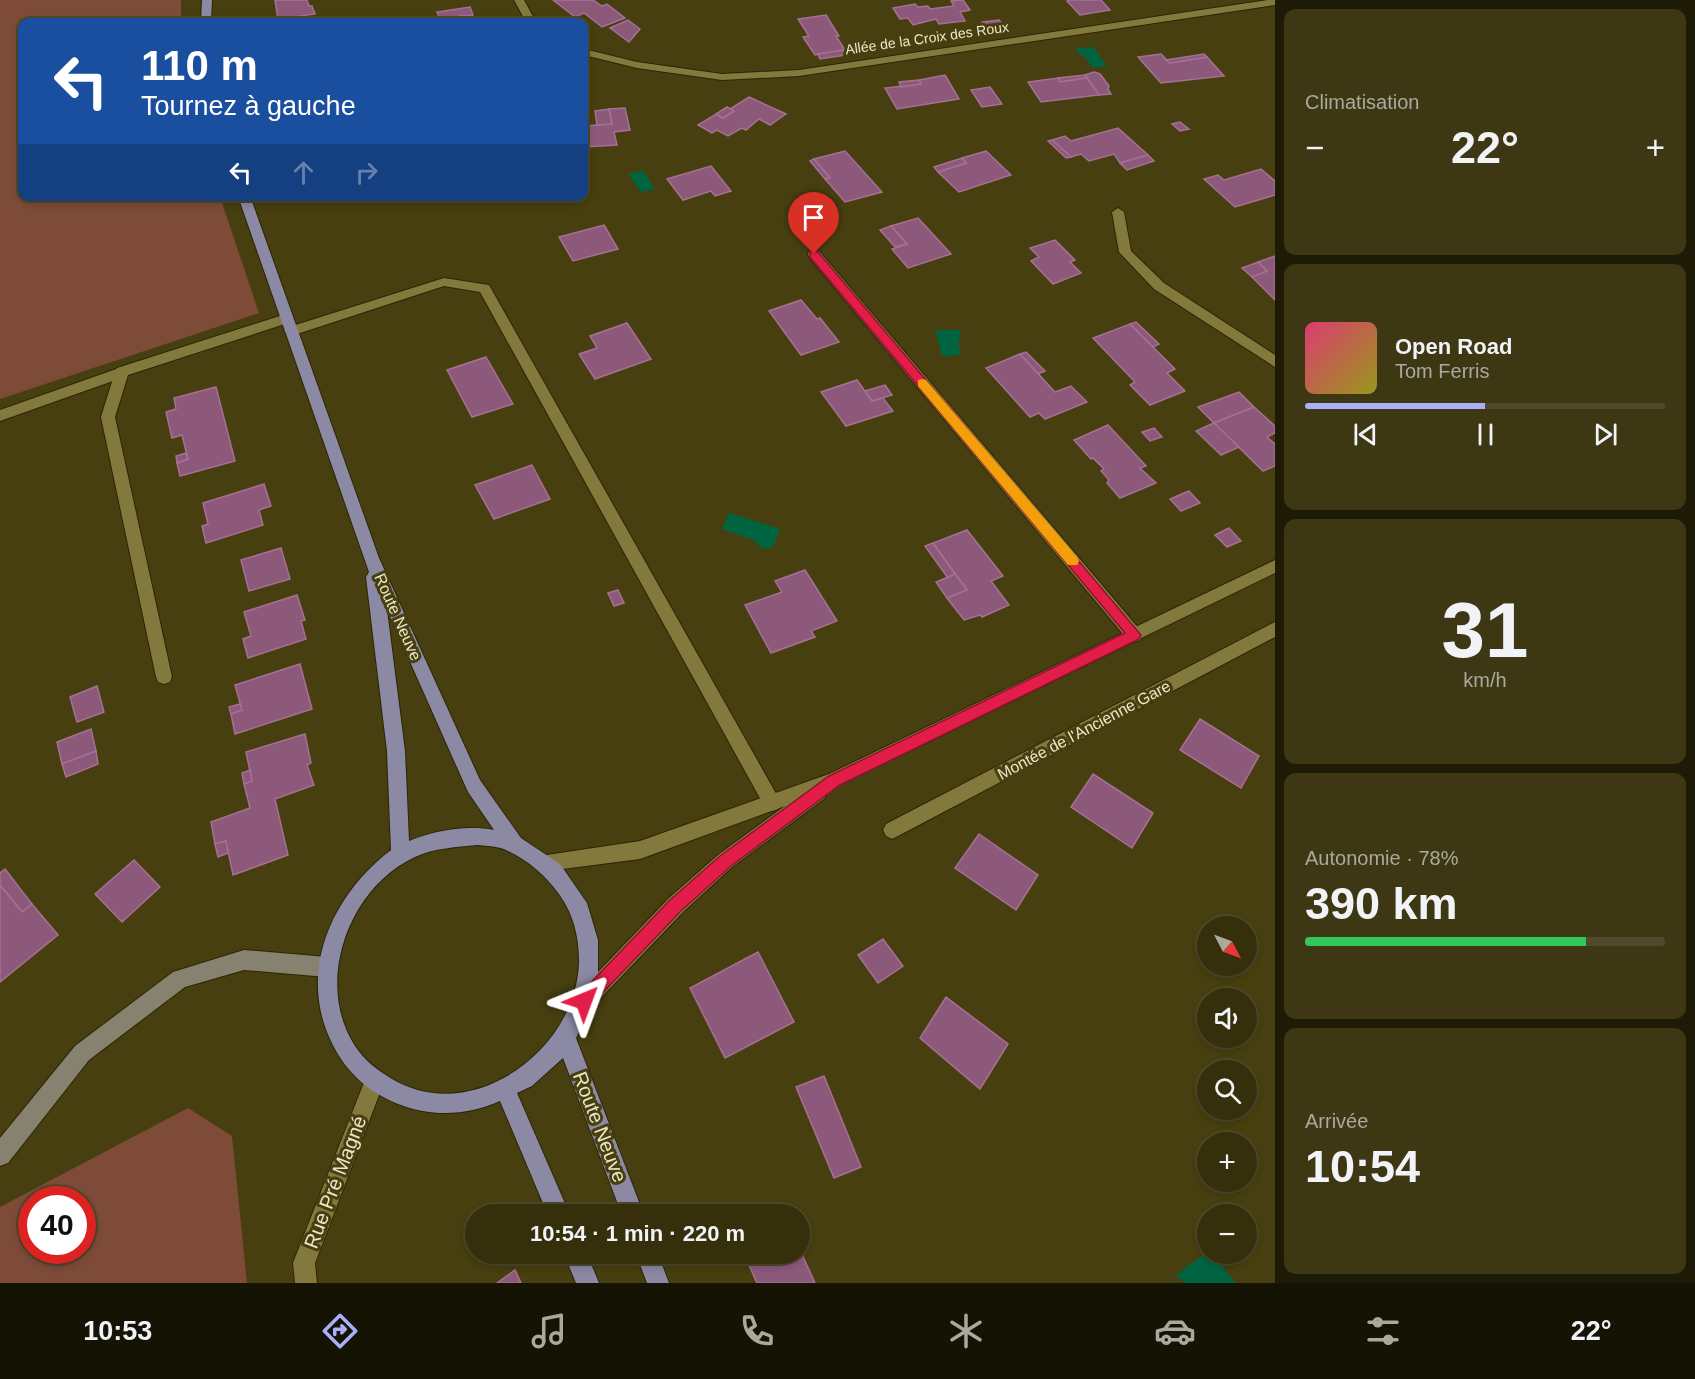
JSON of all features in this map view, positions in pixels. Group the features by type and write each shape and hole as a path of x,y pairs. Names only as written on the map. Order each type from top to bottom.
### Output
{"main road":[{"path":"206,18 207,0"},
{"path":"246,201 371,558"},
{"name":"Route Neuve","path":"371,558 474,786 514,843"},
{"name":"Route Neuve","path":"371,558 395,735 400,855"},
{"path":"477,836 514,843 547,862 572,890 587,924 591,962 584,1001 566,1039 540,1068 506,1091 461,1105 415,1101 374,1082 345,1050 329,1010 327,967 339,922 365,884 400,855 437,840 477,836"},
{"path":"0,1155 82,1053 180,979 244,960 327,967"},
{"name":"Route Neuve","path":"566,1039 629,1204"},
{"path":"506,1091 554,1204"},
{"path":"579,1264 588,1283"},
{"path":"651,1264 658,1283"}],"street":[{"path":"519,0 529,18"},
{"name":"Allée de la Croix des Roux","path":"588,53 637,64 722,77 799,72 1275,2"},
{"path":"1118,212 1125,252 1160,286 1275,362"},
{"path":"814,254 1134,635"},
{"path":"0,416 122,372 444,282 484,288 772,803"},
{"path":"122,372 108,417 164,677"},
{"path":"547,862 639,850 834,780 1275,566"},
{"name":"Montée de l'Ancienne Gare","path":"892,830 1275,630"},
{"path":"584,1001 676,905 725,861 834,780"},
{"name":"Rue Pré Magné","path":"306,1283 304,1263 374,1082"}],"shaded area":[{"path":"0,0 181,0 181,18 18,18 18,201 221,201 259,313 0,399"},
{"path":"1093,47 1107,66 1093,68 1084,56 1076,52 1078,48"},
{"path":"643,170 655,189 641,192 628,174"},
{"path":"936,330 959,330 961,337 958,341 961,354 947,357 941,354"},
{"path":"729,513 780,529 773,547 762,549 756,541 722,529"},
{"path":"188,1108 232,1136 247,1283 0,1283 0,1207 18,1198 18,1264 96,1264 96,1186 40,1186"},
{"path":"1197,1259 1197,1264 1220,1264 1236,1283 1185,1283 1176,1275"}],"building":[{"path":"275,0 307,0 315,14 285,18 278,18"},
{"path":"553,0 593,0 602,6 607,4 625,18 602,27 584,13 575,17"},
{"path":"963,0 970,10 960,12 965,21 939,24 936,19 913,25 908,18 900,19 893,8 915,4 918,7 928,6 930,9 954,6 951,1"},
{"path":"1101,0 1110,10 1080,15 1067,1"},
{"path":"470,7 473,15 440,18 437,12"},
{"path":"826,15 845,50 815,55 803,37 809,36 798,19"},
{"path":"628,20 640,29 629,42 610,28"},
{"path":"999,20 1004,26 987,29 982,22"},
{"path":"843,50 846,55 820,59 818,54"},
{"path":"1161,54 1170,63 1207,57 1224,76 1161,83 1138,57"},
{"path":"1204,54 1207,57 1170,63 1166,60"},
{"path":"1094,72 1100,74 1109,86 1111,94 1099,95 1085,75"},
{"path":"945,75 959,99 897,109 885,88 921,84 919,80"},
{"path":"1085,75 1087,78 1060,82 1058,78"},
{"path":"1058,78 1060,82 1087,78 1099,95 1041,102 1028,82"},
{"path":"919,80 921,84 901,87 899,82"},
{"path":"990,87 1002,104 982,107 971,90"},
{"path":"749,97 786,114 770,125 759,119 746,130 742,128 728,136 717,130 712,133 698,125 716,114 723,118 734,111 730,109"},
{"path":"727,107 734,111 723,118 716,114"},
{"path":"625,108 630,130 614,132 617,145 588,147 588,126 612,124 609,109"},
{"path":"609,109 612,124 597,125 595,111"},
{"path":"1180,122 1189,129 1180,131 1172,124"},
{"path":"1118,128 1148,155 1120,163 1114,154 1089,161 1081,154 1071,157 1052,140 1065,136 1071,141"},
{"path":"1052,140 1071,157 1066,158 1048,141"},
{"path":"845,151 882,192 845,202 825,179 830,178 814,159"},
{"path":"986,151 1011,175 959,192 938,172 966,163 962,158"},
{"path":"1148,155 1154,161 1127,170 1120,163"},
{"path":"962,158 966,163 938,172 934,167"},
{"path":"814,159 830,178 825,179 810,161"},
{"path":"711,166 731,191 715,196 711,191 683,200 667,179"},
{"path":"1261,169 1275,181 1275,195 1235,207 1204,179 1218,175 1224,180"},
{"path":"918,218 951,254 908,268 892,249 907,244 891,226"},
{"path":"604,225 618,249 573,261 559,237"},
{"path":"891,226 907,244 895,247 880,230"},
{"path":"1055,240 1075,260 1070,262 1081,273 1053,284 1031,261 1039,257 1030,248"},
{"path":"1275,256 1275,300 1252,277 1267,271 1258,262"},
{"path":"1258,262 1267,271 1252,277 1242,268"},
{"path":"801,300 817,319 820,318 839,342 801,355 769,311"},
{"path":"1136,322 1159,344 1153,347 1130,324"},
{"path":"627,323 651,359 595,379 579,354 597,348 590,336"},
{"path":"1130,324 1175,369 1167,373 1185,391 1150,405 1130,385 1135,382 1093,338"},
{"path":"1026,352 1045,371 1038,374 1020,354"},
{"path":"1020,354 1055,392 1071,386 1087,402 1045,419 1039,413 1030,417 986,368"},
{"path":"486,357 513,404 472,417 447,370"},
{"path":"857,380 872,401 883,398 893,411 846,426 821,392"},
{"path":"885,385 892,395 872,401 865,391"},
{"path":"216,387 235,461 180,476 177,463 188,459 182,435 172,438 166,412 176,409 174,398"},
{"path":"1239,392 1254,407 1214,423 1198,407"},
{"path":"1254,407 1275,426 1275,433 1267,437 1275,444 1275,466 1263,471 1214,423"},
{"path":"1214,423 1239,447 1221,455 1196,431"},
{"path":"1108,425 1146,466 1140,468 1156,483 1120,498 1107,483 1109,480 1101,471 1104,469 1093,458 1091,459 1074,440"},
{"path":"1154,428 1162,437 1150,441 1142,432"},
{"path":"186,453 188,459 177,463 176,456"},
{"path":"532,465 550,499 494,519 475,485"},
{"path":"264,484 271,506 259,510 263,525 206,543 202,526 208,524 203,503"},
{"path":"1189,491 1200,503 1181,511 1170,499"},
{"path":"1229,528 1241,541 1227,547 1215,535"},
{"path":"967,530 1003,576 991,581 1009,605 982,617 980,615 964,620 947,598 967,590 933,543"},
{"path":"933,543 955,574 948,578 925,546"},
{"path":"281,548 290,579 249,591 241,560"},
{"path":"805,570 837,621 811,631 815,637 771,653 745,605 782,592 775,581"},
{"path":"955,574 967,590 947,598 936,582"},
{"path":"618,590 624,603 614,606 608,593"},
{"path":"297,595 305,620 301,621 306,639 248,658 243,639 251,636 244,612"},
{"path":"300,664 312,709 235,734 231,714 242,710 235,685"},
{"path":"97,686 104,712 77,722 70,697"},
{"path":"240,704 242,710 231,714 229,707"},
{"path":"1200,719 1259,756 1241,788 1180,750"},
{"path":"91,729 96,751 62,764 57,742"},
{"path":"305,734 311,763 307,765 314,785 275,799 288,855 233,875 226,841 215,844 211,822 250,808 244,784 252,781 246,752"},
{"path":"96,751 98,764 66,777 62,764"},
{"path":"250,770 252,781 244,784 242,773"},
{"path":"1093,774 1153,813 1132,848 1071,807"},
{"path":"979,834 1038,875 1016,910 955,868"},
{"path":"226,841 228,853 218,857 215,844"},
{"path":"134,860 160,887 122,922 95,894"},
{"path":"5,869 32,904 22,912 0,885 0,873"},
{"path":"0,885 22,912 32,904 58,935 0,982"},
{"path":"883,939 903,966 878,983 858,955"},
{"path":"758,952 794,1022 725,1058 690,988"},
{"path":"946,997 1008,1044 980,1089 920,1038"},
{"path":"824,1076 861,1167 834,1178 796,1087"},
{"path":"749,1264 806,1264 815,1283 757,1283"},
{"path":"515,1270 521,1283 497,1283"}],"slow traffic":[{"path":"922,383 1072,561"}],"route":[{"path":"584,1001 676,905 725,861 834,780 1134,635 814,254"}]}
